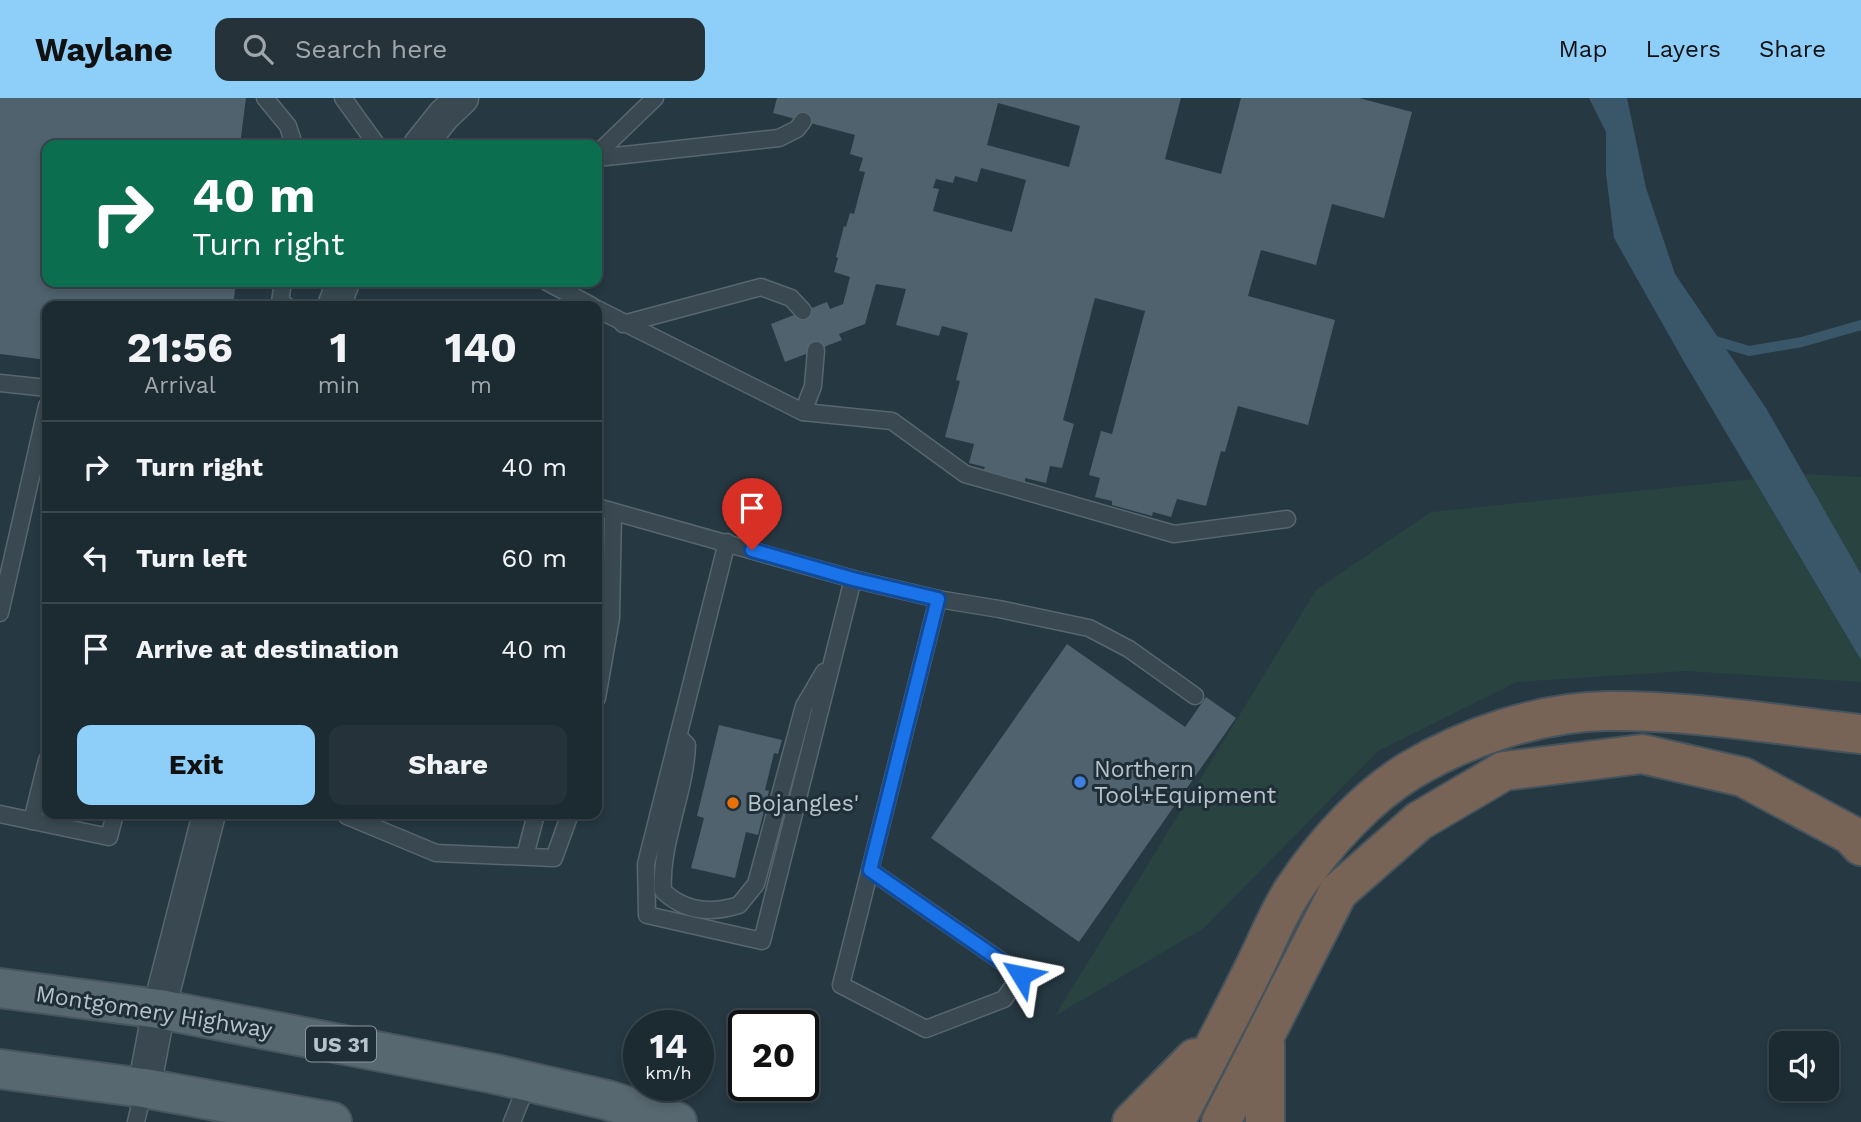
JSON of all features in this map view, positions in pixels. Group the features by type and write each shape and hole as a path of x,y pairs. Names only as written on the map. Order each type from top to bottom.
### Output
{"highway":[{"path":"1174,1122 1295,888 1331,841 1370,801 1410,770 1453,748 1509,727 1556,717 1605,711 1667,712 1861,734"},
{"path":"1221,1122 1338,892 1419,821 1504,771 1642,754 1743,777 1851,835 1861,846"},
{"path":"1132,1122 1223,1030"},
{"path":"1265,1037 1265,1122"}],"main road":[{"name":"Montgomery Highway","path":"0,988 159,1009 528,1081 607,1100 677,1122"},
{"path":"0,1069 140,1105 332,1122"}],"street":[{"path":"424,140 443,115 462,98"},
{"path":"140,1105 159,1009 208,819"}],"lane":[{"path":"265,98 288,126 292,140"},
{"path":"343,98 373,140"},
{"path":"602,151 655,98"},
{"path":"602,156 779,138 797,129 803,121"},
{"path":"556,287 583,301"},
{"path":"624,324 761,287 791,298 803,312"},
{"path":"602,312 803,412 892,421 965,474 1174,534 1287,519"},
{"path":"803,412 813,386 816,350"},
{"path":"0,383 42,387"},
{"path":"0,613 42,428"},
{"path":"602,509 853,579 938,599 1089,628 1129,649 1195,696"},
{"path":"602,640 613,512"},
{"path":"727,542 646,864 647,915 762,941 853,579"},
{"path":"870,870 1021,975 1004,999 926,1029 841,985 938,599"},
{"path":"678,736 687,746 687,766 665,853 663,891 687,907 709,911 739,905 750,894 759,873 804,706 834,654"},
{"path":"32,821 42,780"},
{"path":"0,814 109,837 114,819"},
{"path":"352,819 436,853 554,858 568,819"},
{"path":"525,856 535,819"},
{"path":"512,1122 528,1081"}],"green space":[{"path":"1804,474 1861,477 1861,574"},
{"path":"1753,479 1861,660 1861,682 1686,671 1517,682 1378,751 1204,928 1055,1016 1316,590 1431,512"}],"water":[{"path":"1589,98 1627,98 1646,188 1675,274 1766,408 1861,574 1861,660 1614,238 1606,174 1606,132"}],"building":[{"path":"0,98 246,98 241,140 42,140 42,287 235,287 234,301 42,301 42,359 0,354"},
{"path":"777,98 1181,98 1165,159 1221,174 1241,98 1359,98 1412,112 1384,218 1332,204 1316,265 1261,250 1248,296 1335,320 1308,425 1238,406 1225,452 1221,451 1206,506 1177,499 1171,517 1153,512 1152,516 1112,505 1112,501 1095,497 1100,478 1089,475 1101,431 1112,434 1145,311 1095,298 1063,420 1074,424 1062,468 1050,466 1046,483 1025,478 1025,482 983,471 985,467 969,463 974,444 945,437 960,381 956,380 968,333 942,326 939,336 896,325 906,289 876,284 865,324 839,334 842,340 785,362 771,324 827,302 830,309 843,304 850,277 834,272 838,258 836,257 844,226 846,227 850,213 854,214 865,172 859,171 863,158 850,154 855,135 773,113","holes":["998,103 1080,126 1069,167 987,145","981,168 1026,180 1012,232 933,211 939,189 933,188 936,179 953,183 955,176 977,182"]},
{"name":"Northern Tool+Equipment","path":"1067,644 1185,727 1206,697 1236,718 1079,942 931,838"},
{"name":"Bojangles'","path":"719,725 782,740 778,754 774,753 765,790 769,791 758,835 746,832 735,878 691,868 704,818 697,816"}],"waterway":[{"path":"1709,339 1749,351 1802,342 1861,325"}],"place":[{"name":"Northern Tool+Equipment","path":"1080,782"},
{"name":"Bojangles'","path":"733,803"}],"route":[{"path":"752,550 853,579 938,599 870,870 1021,975"}]}
